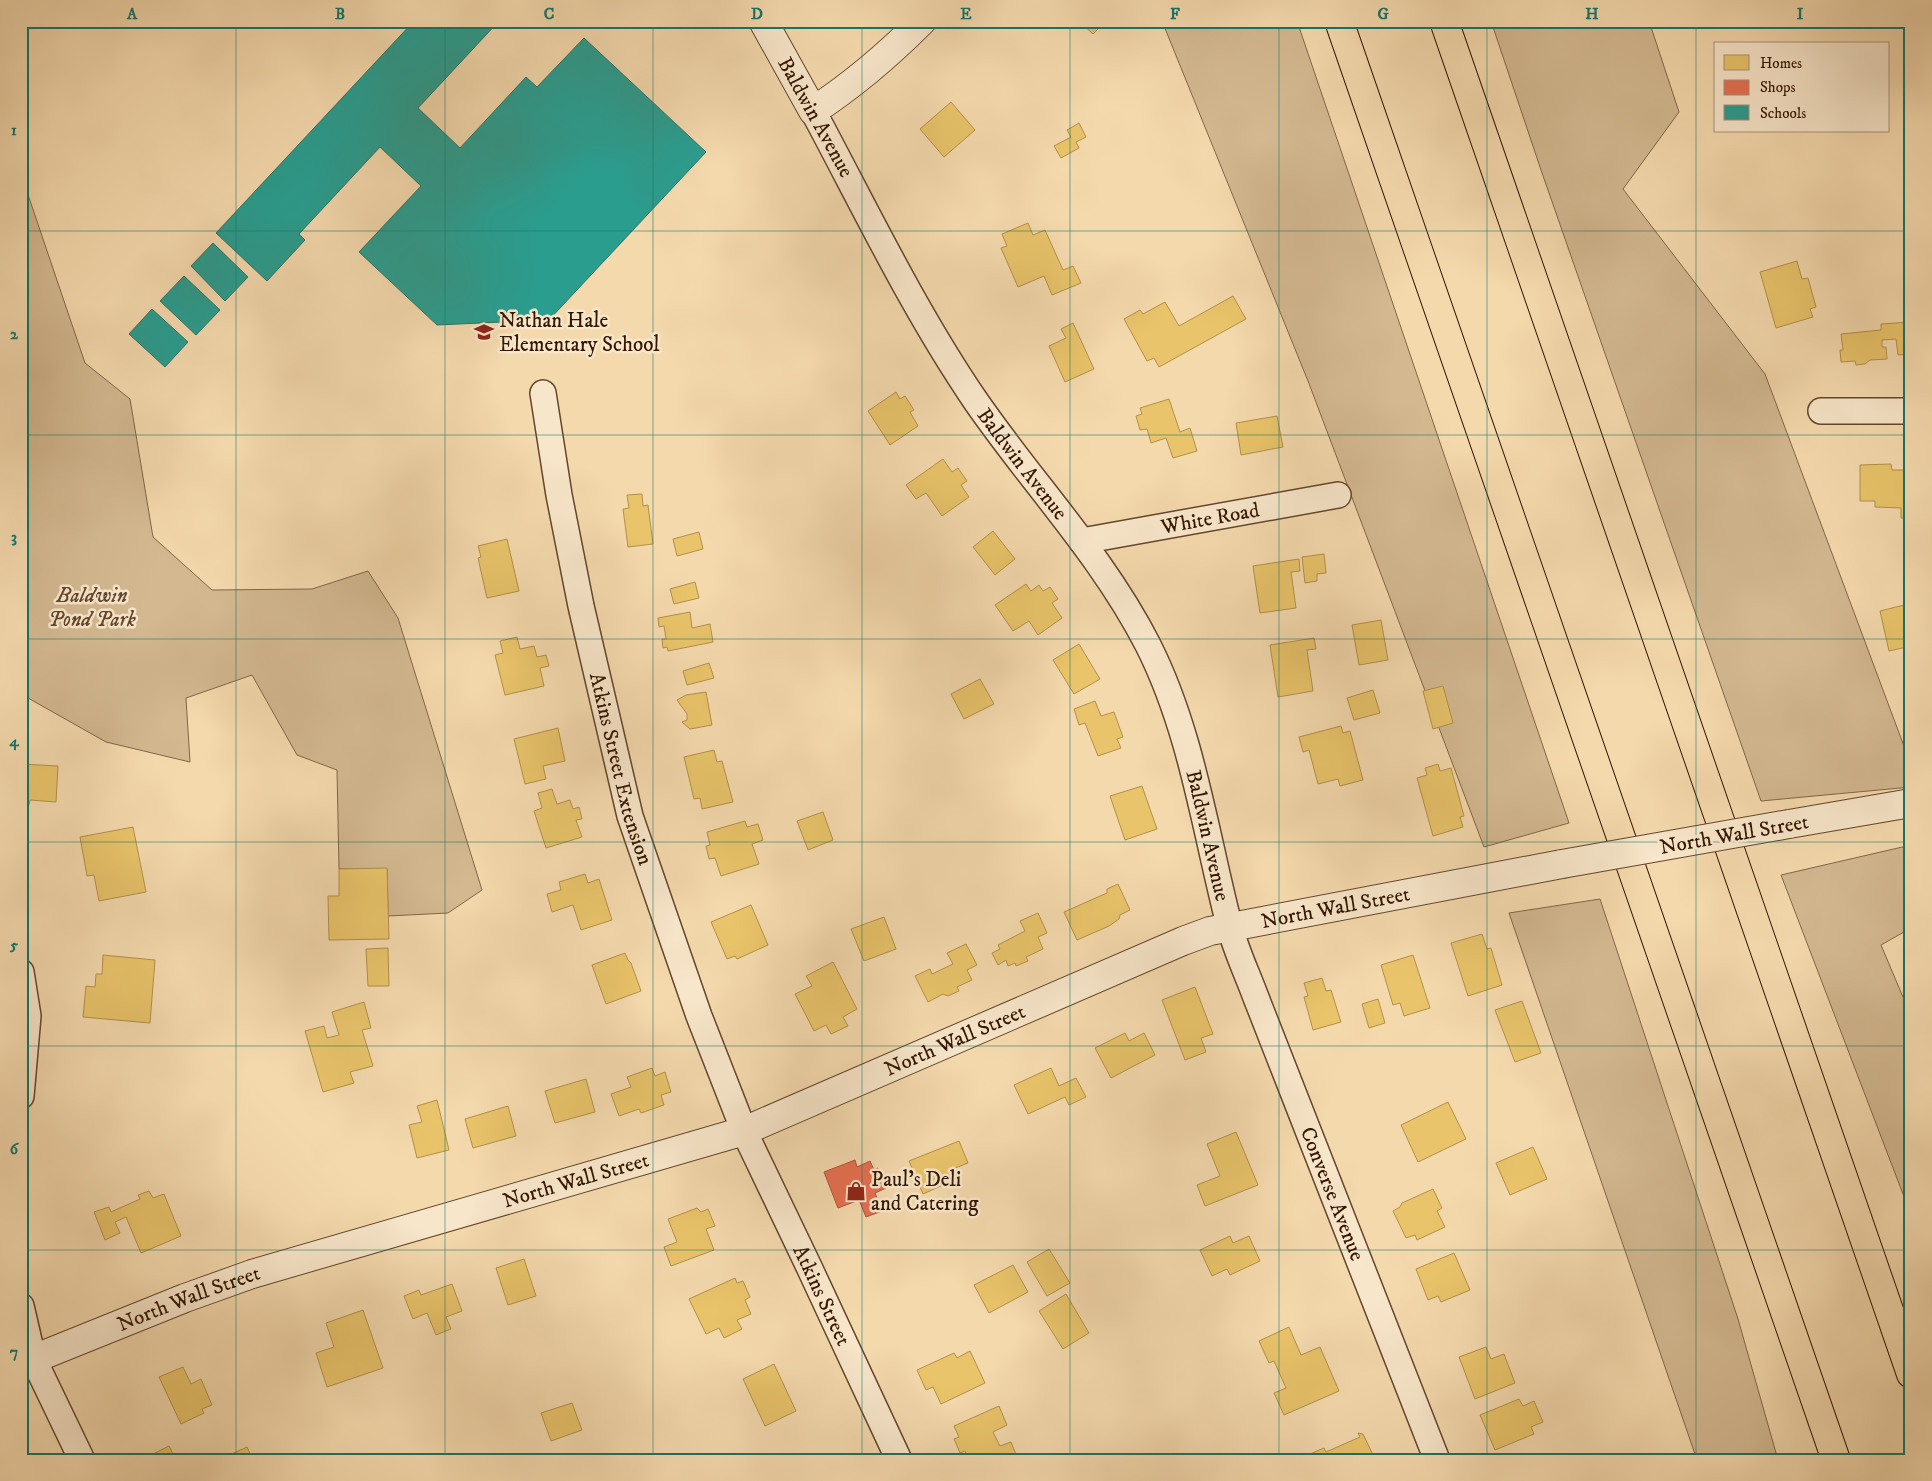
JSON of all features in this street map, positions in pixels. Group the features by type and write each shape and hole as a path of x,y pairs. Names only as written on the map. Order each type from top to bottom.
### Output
{"highway":[{"path":"1340,21 1836,1460"},
{"path":"1444,21 1911,1374"}],"street":[{"name":"Baldwin Avenue","path":"763,21 937,342 975,400 1082,541 1118,592 1148,646 1172,699 1187,750 1230,928"},
{"path":"813,111 837,96 869,71 922,21"},
{"name":"Atkins Street Extension","path":"543,393 559,494 581,606 630,816 699,1016 744,1132"},
{"path":"1821,411 1911,411"},
{"name":"White Road","path":"1082,541 1338,495"},
{"name":"North Wall Street","path":"27,1361 252,1274 744,1132 1183,940 1210,931 1562,864 1911,803"},
{"name":"Converse Avenue","path":"1230,928 1437,1460"},
{"path":"21,972 28,1016 21,1096"},
{"name":"Atkins Street","path":"744,1132 899,1460"},
{"path":"21,1306 27,1361 82,1460"}],"green space":[{"path":"1162,21 1297,21 1569,823 1484,847 1308,381"},
{"path":"1491,21 1649,21 1679,112 1623,189 1765,374 1911,765 1911,787 1761,801"},
{"name":"Baldwin Pond Park","path":"21,174 85,363 130,399 153,537 212,590 312,589 368,571 398,618 482,890 448,913 388,916 387,869 339,869 337,770 297,755 252,675 186,698 190,762 106,742 28,698 21,699"},
{"path":"1911,845 1911,928 1881,945 1911,1016 1911,1215 1781,875"},
{"path":"1600,899 1738,1319 1778,1460 1697,1460 1509,913"}],"building: Homes":[{"path":"1079,21 1106,21 1093,34"},
{"path":"951,102 975,130 944,157 920,129"},
{"path":"1079,123 1086,137 1076,142 1079,148 1061,158 1054,146 1071,137 1067,130"},
{"path":"1028,223 1033,235 1045,230 1063,270 1073,266 1081,283 1052,295 1044,276 1018,287 1001,248 1007,246 1002,234"},
{"path":"1797,261 1802,279 1808,278 1816,307 1810,309 1813,317 1776,328 1760,272"},
{"path":"1233,296 1246,319 1159,367 1154,358 1147,361 1124,319 1140,310 1143,314 1165,302 1179,326"},
{"path":"1911,322 1911,354 1898,355 1896,339 1882,340 1882,347 1886,347 1887,359 1870,360 1865,364 1856,365 1855,361 1841,362 1840,350 1843,350 1841,334 1881,330 1881,324"},
{"path":"1073,323 1094,369 1065,382 1049,346 1066,338 1061,329"},
{"path":"896,392 900,399 905,396 914,410 910,412 918,426 890,445 868,411"},
{"path":"1169,399 1180,432 1190,428 1197,451 1173,458 1166,438 1151,443 1147,429 1140,430 1136,416 1142,414 1140,408"},
{"path":"1277,416 1283,447 1241,455 1236,423"},
{"path":"943,459 952,472 958,468 967,481 961,485 969,497 942,516 926,493 916,499 906,485"},
{"path":"1891,464 1892,470 1911,470 1911,518 1901,518 1901,508 1875,507 1875,501 1860,501 1860,465"},
{"path":"642,494 643,506 648,505 653,544 628,547 623,509 629,508 627,495"},
{"path":"993,531 1015,559 995,575 973,547"},
{"path":"699,532 703,549 677,556 673,539"},
{"path":"507,539 519,591 487,598 478,558 481,557 478,546"},
{"path":"1324,554 1326,573 1317,574 1317,581 1305,583 1302,557"},
{"path":"1299,559 1300,571 1291,572 1296,608 1260,613 1253,566"},
{"path":"695,582 699,598 674,604 670,589"},
{"path":"1026,584 1031,591 1039,585 1043,591 1050,587 1058,599 1052,603 1062,618 1038,635 1029,621 1013,631 995,605"},
{"path":"1908,604 1911,614 1911,646 1889,651 1880,611"},
{"path":"690,612 692,628 710,624 713,642 668,651 667,647 663,648 662,639 666,639 664,626 659,627 658,618"},
{"path":"1381,620 1388,660 1359,665 1352,625"},
{"path":"517,637 520,649 534,646 537,657 546,655 549,666 540,668 544,686 505,695 495,655 503,653 500,641"},
{"path":"1314,638 1316,649 1307,650 1313,691 1278,697 1270,645"},
{"path":"1079,644 1100,679 1074,694 1053,660"},
{"path":"709,663 714,678 687,685 683,671"},
{"path":"980,679 994,704 964,719 951,694"},
{"path":"1443,686 1453,723 1433,729 1423,691"},
{"path":"1373,690 1380,713 1354,720 1347,698"},
{"path":"706,692 712,725 690,729 682,722 687,720 687,714 677,700 686,695"},
{"path":"1095,701 1101,716 1114,712 1123,737 1117,739 1121,748 1098,756 1085,723 1079,725 1074,709"},
{"path":"1341,726 1343,733 1350,731 1363,780 1340,786 1338,779 1318,784 1309,750 1303,752 1299,737"},
{"path":"558,728 565,761 543,766 546,779 525,784 514,739"},
{"path":"714,750 717,762 722,761 733,802 702,809 700,798 694,799 684,757"},
{"path":"21,764 58,766 56,802 30,800 29,805 21,805"},
{"path":"1438,764 1440,771 1451,768 1464,816 1460,817 1463,827 1433,836 1417,778 1427,775 1425,768"},
{"path":"1142,786 1157,829 1125,840 1110,796"},
{"path":"552,789 557,804 570,800 573,809 579,807 582,819 576,820 582,837 546,848 534,811 542,808 538,793"},
{"path":"823,812 833,840 808,850 797,821"},
{"path":"745,821 747,827 758,824 763,840 752,844 759,864 721,876 715,858 709,859 706,846 710,845 707,832"},
{"path":"133,827 146,892 99,901 94,875 87,876 80,837"},
{"path":"387,868 389,939 329,940 328,896 339,896 339,869"},
{"path":"585,874 588,883 599,879 612,920 581,930 573,905 552,912 547,894 561,890 559,882"},
{"path":"1118,884 1130,910 1120,915 1119,919 1109,926 1077,940 1064,912 1107,893 1107,889"},
{"path":"751,905 768,945 737,959 735,956 727,959 711,922"},
{"path":"1038,913 1047,933 1038,937 1043,949 1026,957 1028,961 1016,966 1015,963 1008,966 1006,960 998,965 992,953 1000,949 998,945 1025,931 1020,921"},
{"path":"884,917 896,949 864,961 851,929"},
{"path":"1482,934 1487,949 1491,948 1502,985 1468,996 1451,943"},
{"path":"966,944 977,965 967,970 972,980 957,987 959,991 948,996 943,994 928,1002 915,976 930,969 932,974 953,964 947,953"},
{"path":"388,948 389,986 368,986 366,949"},
{"path":"625,953 631,963 641,991 606,1004 592,965"},
{"path":"103,955 155,960 150,1023 83,1017 86,986 95,987 96,974 102,974"},
{"path":"1413,955 1430,1008 1404,1016 1400,1003 1393,1005 1381,965"},
{"path":"833,962 857,1009 843,1017 848,1026 831,1034 826,1025 814,1031 795,994 812,986 806,976"},
{"path":"1322,978 1326,991 1331,990 1341,1022 1313,1030 1304,997 1308,996 1304,983"},
{"path":"1195,987 1213,1034 1201,1038 1206,1052 1185,1060 1162,1000"},
{"path":"1378,999 1385,1023 1369,1028 1362,1004"},
{"path":"1522,1001 1541,1053 1515,1062 1495,1010"},
{"path":"364,1002 371,1028 362,1030 373,1066 350,1072 354,1083 323,1092 305,1031 324,1026 327,1038 339,1035 332,1012"},
{"path":"1125,1033 1129,1041 1144,1033 1155,1055 1111,1078 1095,1048"},
{"path":"652,1068 655,1076 665,1072 671,1092 661,1095 664,1105 641,1113 639,1109 619,1116 611,1094 631,1087 627,1077"},
{"path":"1051,1068 1059,1086 1076,1078 1086,1097 1069,1105 1065,1097 1028,1114 1014,1085"},
{"path":"586,1079 595,1112 555,1123 545,1091"},
{"path":"437,1100 449,1150 417,1158 409,1125 422,1122 417,1106"},
{"path":"1448,1102 1466,1139 1418,1162 1401,1125"},
{"path":"508,1106 516,1136 473,1148 465,1119"},
{"path":"1236,1132 1258,1185 1205,1206 1197,1185 1220,1176 1207,1144"},
{"path":"959,1141 968,1163 950,1170 954,1180 923,1194 909,1161"},
{"path":"1533,1147 1547,1179 1510,1195 1496,1163"},
{"path":"1433,1189 1442,1208 1437,1211 1445,1227 1417,1240 1415,1235 1406,1238 1393,1211 1400,1207 1402,1203"},
{"path":"149,1191 153,1198 164,1194 181,1236 141,1253 126,1217 115,1222 120,1233 105,1240 94,1212 109,1207 111,1212 140,1199 138,1195"},
{"path":"697,1208 701,1212 708,1209 715,1226 706,1229 714,1250 671,1266 664,1247 677,1242 668,1219"},
{"path":"1230,1236 1233,1243 1249,1236 1260,1261 1230,1275 1227,1269 1212,1276 1200,1250"},
{"path":"1049,1249 1070,1283 1047,1296 1027,1262"},
{"path":"1454,1253 1470,1290 1441,1302 1438,1296 1428,1300 1416,1269"},
{"path":"524,1259 536,1296 508,1305 496,1268"},
{"path":"1013,1265 1028,1292 989,1313 974,1285"},
{"path":"735,1278 737,1283 743,1281 750,1297 745,1300 751,1314 737,1320 742,1329 724,1338 719,1328 706,1334 689,1299"},
{"path":"452,1284 462,1311 446,1317 451,1329 436,1335 427,1313 413,1319 404,1296 419,1290 421,1295"},
{"path":"1066,1294 1089,1333 1063,1349 1039,1311"},
{"path":"363,1310 383,1368 327,1387 316,1353 334,1347 326,1323"},
{"path":"1289,1327 1301,1355 1320,1347 1339,1391 1284,1415 1274,1393 1286,1388 1274,1361 1269,1363 1259,1341"},
{"path":"1486,1347 1491,1359 1504,1354 1515,1383 1475,1399 1459,1357"},
{"path":"970,1351 985,1383 941,1404 933,1387 926,1390 917,1370 954,1353 957,1358"},
{"path":"774,1364 796,1411 765,1426 743,1379"},
{"path":"183,1367 191,1384 201,1379 212,1405 202,1409 204,1413 181,1424 159,1377"},
{"path":"1519,1399 1523,1406 1534,1401 1543,1422 1531,1427 1534,1434 1495,1450 1480,1415"},
{"path":"572,1403 582,1430 551,1441 541,1413"},
{"path":"999,1406 1007,1425 993,1432 1000,1446 1011,1442 1017,1457 1010,1460 969,1460 965,1451 960,1453 954,1439 959,1437 954,1426"},
{"path":"1358,1433 1363,1434 1375,1459 1313,1460 1310,1454 1324,1448 1326,1452 1360,1437"},
{"path":"169,1446 176,1460 141,1460"},
{"path":"247,1447 253,1460 224,1460 223,1458"}],"building: Shops":[{"name":"Paul's Deli and Catering","path":"855,1160 857,1167 870,1161 874,1170 878,1168 886,1188 875,1193 882,1211 866,1217 859,1200 838,1208 824,1172"}],"building: Schools":[{"path":"414,21 499,21 418,108 460,148 526,77 537,87 584,38 706,152 547,322 546,320 437,325 359,252 421,186 380,147 299,234 305,240 267,281 216,233"},
{"path":"213,243 248,277 225,301 191,266"},
{"path":"184,276 220,310 196,335 160,301"},
{"path":"152,309 188,342 165,367 129,334"}],"place":[{"name":"Nathan Hale Elementary School","path":"484,332"},
{"name":"Paul's Deli and Catering","path":"856,1191"}]}
